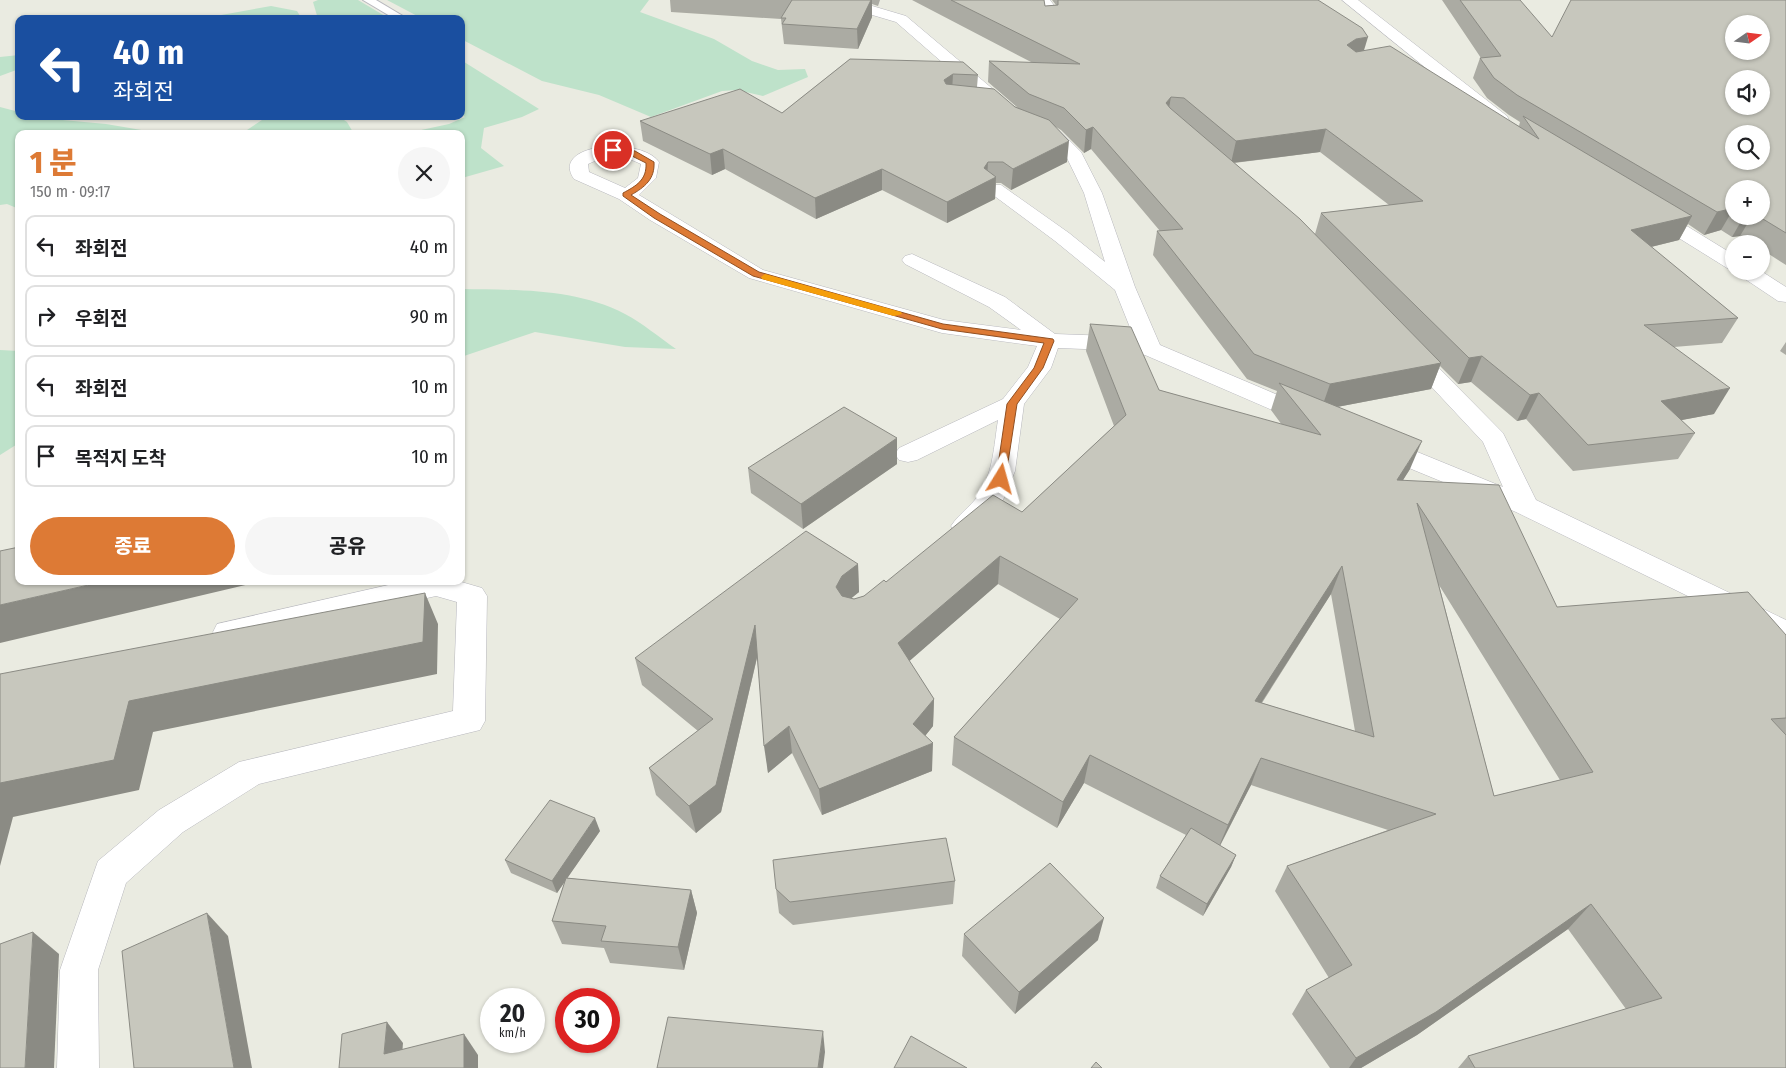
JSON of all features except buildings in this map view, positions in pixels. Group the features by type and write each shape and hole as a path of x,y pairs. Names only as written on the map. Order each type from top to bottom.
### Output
{"street":[{"path":"837,0 901,20 1020,121 1054,135 1075,156 1093,193 1124,287 1150,349"},
{"path":"1043,0 1049,8 1049,21"},
{"path":"1348,0 1502,121 1519,131"},
{"path":"862,22 914,31"},
{"path":"1398,57 1416,54"},
{"path":"970,101 996,102"},
{"path":"994,189 1062,237 1124,287"},
{"path":"626,195 657,216 756,274 942,326 1050,341 1111,344 1150,349 1328,425"},
{"path":"1634,202 1725,258"},
{"path":"912,260 997,302 1050,341"},
{"path":"1760,280 1786,296"},
{"path":"1398,339 1494,439 1525,506"},
{"path":"908,454 1012,404 1039,368 1050,341"},
{"path":"943,543 981,513 1001,479 1012,404"},
{"path":"1355,436 1525,506 1786,633"},
{"path":"78,1068 79,970 112,873 171,821 252,772 469,721 472,596 436,585 196,639"}],"lane":[{"path":"368,0 395,15"}],"green space":[{"path":"318,0 358,0 383,15 317,15 313,2"},
{"path":"387,0 649,0 640,12 714,39 752,61 778,70 805,69 808,77 763,96 737,90 722,91 651,117 599,95 542,81 465,41 465,15 415,15"},
{"path":"271,6 297,11 300,15 221,15"},
{"path":"15,55 15,70 0,76 0,57"},
{"path":"465,63 539,109 522,117 484,128 481,148 504,166 465,177 465,130 421,130 458,120 465,120"},
{"path":"0,107 15,111 15,120 62,120 106,124 141,130 15,130 15,207 7,204 0,205"},
{"path":"262,120 344,120 352,130 247,130"},
{"path":"465,289 524,290 586,299 625,314 676,349 625,347 535,332 465,356"},
{"path":"0,350 15,351 15,446 0,455"}],"slow traffic":[{"path":"765,277 897,314"}],"route":[{"path":"613,150 632,153 650,162 651,171 643,186 626,195 657,216 756,274 942,326 1050,341 1039,368 1012,404 1001,479"}]}
